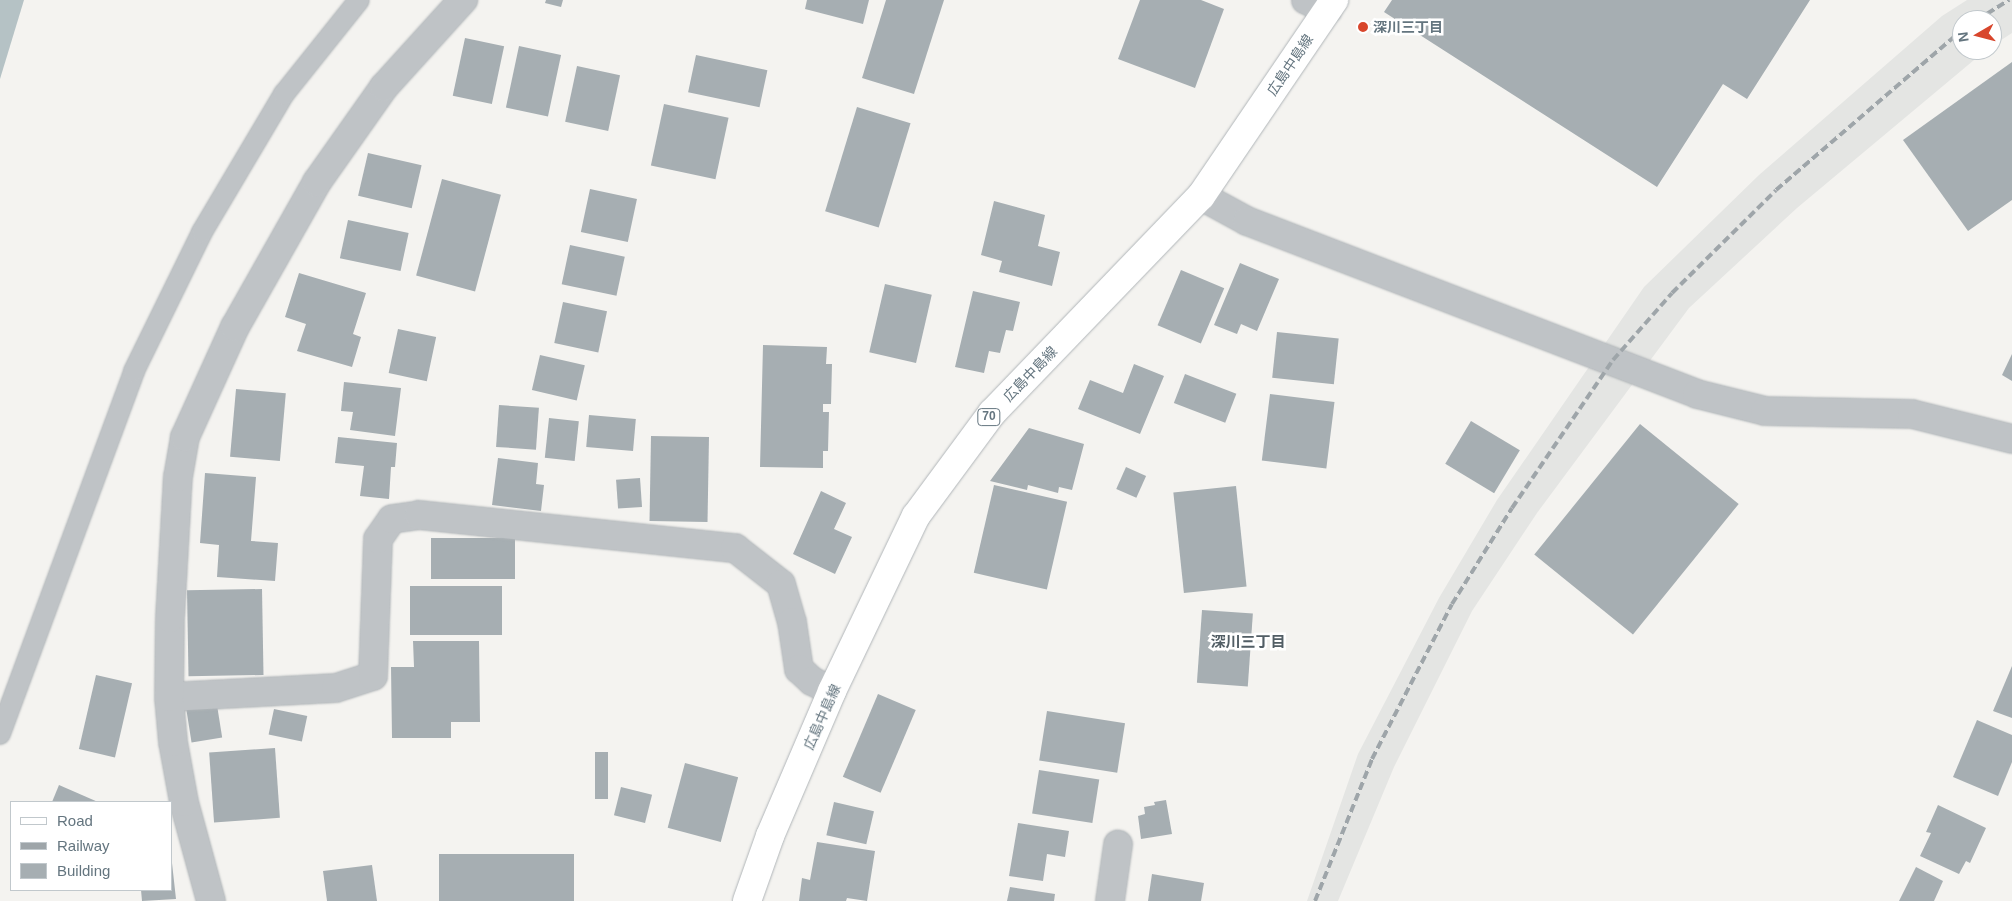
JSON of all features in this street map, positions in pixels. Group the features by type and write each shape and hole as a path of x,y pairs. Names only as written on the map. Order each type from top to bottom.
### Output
{"main road":[{"name":"広島中島線","path":"747,901 770,836 832,691 916,516 992,413 1201,196 1323,3"}],"street":[{"path":"211,901 184,802 173,742 169,697 170,618 178,478 185,437 235,328 317,182 384,87 463,0"},
{"path":"1201,196 1247,221 1697,394 1766,411 1912,414 2012,440"},
{"path":"169,697 336,688 373,676 378,539 392,519 419,515 735,548 781,584 792,622 799,669 812,681 832,691"},
{"path":"1110,901 1118,845"}],"lane":[{"path":"0,734 134,371 202,232 284,94 359,0"}],"shaded area":[{"path":"0,0 24,0 0,79"},
{"path":"1967,0 2012,0 2012,33 2002,40 2002,10 1952,10 1952,60 1974,60 1797,208 1689,308 1537,513 1472,611 1394,767 1338,901 1307,901 1358,754 1439,598 1497,500 1644,287 1759,175 1942,16"}],"building":[{"path":"546,0 563,0 561,7 545,3"},
{"path":"807,0 869,0 863,24 805,9"},
{"path":"886,0 944,0 914,94 862,78"},
{"path":"1140,0 1201,0 1224,9 1195,88 1118,59"},
{"path":"1392,0 1810,0 1747,99 1723,84 1657,187 1384,12"},
{"path":"465,38 504,46 492,104 453,96"},
{"path":"519,46 561,55 548,117 506,108"},
{"path":"696,55 767,70 760,107 688,92"},
{"path":"2012,62 2012,200 1968,231 1903,140"},
{"path":"577,66 620,75 608,131 565,122"},
{"path":"664,104 729,118 715,179 651,166"},
{"path":"857,107 911,123 879,228 825,211"},
{"path":"368,153 422,165 412,208 358,196"},
{"path":"442,179 501,195 475,291 416,276"},
{"path":"590,189 637,199 628,242 581,232"},
{"path":"994,201 1045,215 1038,246 1060,252 1052,286 999,272 1002,261 981,255"},
{"path":"348,220 409,233 401,271 340,258"},
{"path":"570,245 625,257 616,296 562,284"},
{"path":"1240,263 1279,279 1257,331 1241,324 1237,334 1214,325"},
{"path":"1181,270 1224,288 1201,344 1158,325"},
{"path":"299,273 366,293 353,334 361,337 352,367 297,351 306,324 285,317"},
{"path":"885,284 932,295 916,363 869,352"},
{"path":"973,291 1020,302 1013,331 1006,330 1000,353 989,351 984,373 955,367"},
{"path":"563,302 607,311 598,352 554,343"},
{"path":"398,329 436,337 427,381 389,373"},
{"path":"1277,332 1339,338 1334,384 1272,378"},
{"path":"763,345 827,347 826,364 832,364 831,404 823,404 823,412 829,412 828,451 823,451 823,468 760,467"},
{"path":"2012,354 2012,381 2002,375"},
{"path":"540,355 585,365 577,400 532,390"},
{"path":"1134,364 1164,376 1140,434 1078,409 1090,380 1123,393"},
{"path":"1185,374 1236,394 1225,423 1174,403"},
{"path":"344,382 401,388 395,436 350,430 353,412 341,411"},
{"path":"236,389 286,393 280,461 230,457"},
{"path":"1270,394 1335,402 1326,468 1262,461"},
{"path":"499,405 539,408 536,450 496,447"},
{"path":"589,415 636,419 633,451 586,447"},
{"path":"549,418 579,421 575,461 545,458"},
{"path":"1471,421 1520,450 1494,493 1445,464"},
{"path":"1640,424 1739,504 1633,634 1534,555"},
{"path":"1029,428 1084,444 1072,490 1059,487 1058,493 1028,485 1027,490 990,481"},
{"path":"651,436 709,437 708,522 650,521"},
{"path":"338,437 397,443 395,467 391,467 389,499 360,496 364,466 335,463"},
{"path":"498,458 538,463 536,484 544,485 541,511 492,505"},
{"path":"1126,467 1146,476 1136,498 1116,489"},
{"path":"205,473 256,477 251,541 278,543 275,581 217,577 219,545 200,543"},
{"path":"640,478 642,507 618,509 616,480"},
{"path":"994,485 1067,502 1047,590 974,573"},
{"path":"1236,486 1247,586 1184,593 1173,493"},
{"path":"821,491 846,503 834,529 852,537 835,574 793,554"},
{"path":"431,538 515,538 515,579 431,579"},
{"path":"410,586 502,586 502,635 410,635"},
{"path":"262,589 264,675 189,676 187,590"},
{"path":"1202,610 1253,614 1248,686 1197,683"},
{"path":"413,641 479,641 480,722 451,722 451,738 392,738 391,667 414,667"},
{"path":"2012,666 2012,718 1993,711"},
{"path":"96,675 132,683 115,757 79,749"},
{"path":"878,694 916,710 881,793 843,777"},
{"path":"217,705 222,738 192,742 186,710"},
{"path":"274,709 307,716 302,742 269,734"},
{"path":"1047,711 1125,723 1117,773 1039,760"},
{"path":"1977,720 2012,735 2012,762 1998,796 1953,777"},
{"path":"275,748 280,818 214,822 209,753"},
{"path":"595,752 608,752 608,799 595,799"},
{"path":"685,763 738,777 721,842 668,828"},
{"path":"1039,770 1099,780 1092,823 1032,813"},
{"path":"59,785 96,801 52,801"},
{"path":"621,787 652,795 645,823 614,815"},
{"path":"1166,800 1172,834 1141,839 1138,816 1145,814 1144,807 1155,805 1154,802"},
{"path":"834,802 874,811 866,844 826,835"},
{"path":"1938,805 1986,828 1970,863 1966,861 1959,874 1920,856 1931,833 1926,832"},
{"path":"1018,823 1069,831 1065,857 1047,854 1043,881 1009,876"},
{"path":"817,842 875,851 867,901 847,898 846,901 799,901 802,878 810,880"},
{"path":"439,854 574,854 574,901 439,901"},
{"path":"172,863 176,899 142,901 141,891 172,891"},
{"path":"372,865 377,901 327,901 323,871"},
{"path":"1916,867 1943,881 1934,901 1899,901"},
{"path":"1152,874 1204,883 1201,901 1148,901"},
{"path":"1010,887 1055,894 1054,901 1007,901"}],"railway":[{"path":"1993,10 2009,0"},
{"path":"1315,901 1372,759 1452,604 1512,508 1613,360 1672,293 1776,190 1952,39"}],"place":[{"name":"深川三丁目","path":"1363,27"}],"district":[{"name":"深川三丁目","path":"1248,642"}]}
